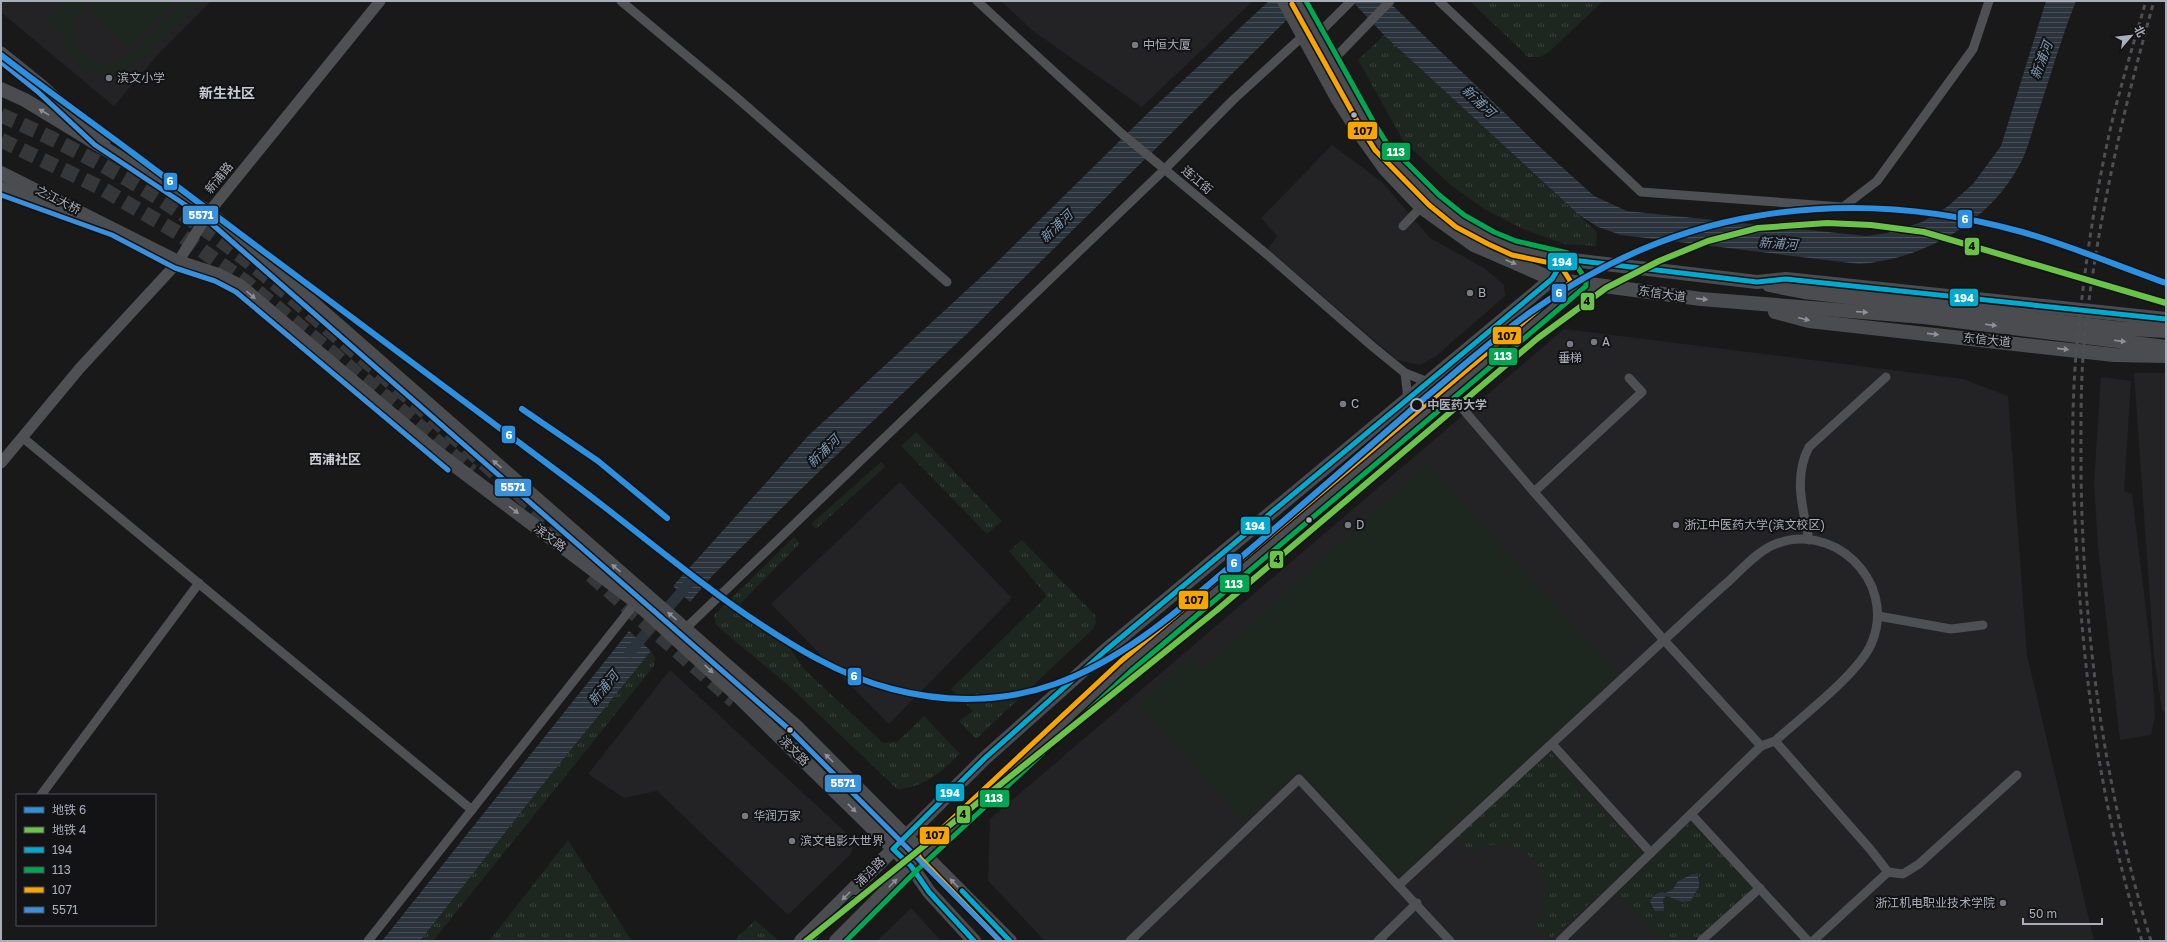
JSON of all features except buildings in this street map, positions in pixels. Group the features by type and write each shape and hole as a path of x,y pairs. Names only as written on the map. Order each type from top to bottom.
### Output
{"main road":[{"name":"东信大道","path":"1284,1 1299,11 1337,98 1360,134 1385,169 1421,207 1474,245 1552,279 1701,299 1924,317 2166,347"},
{"name":"东信大道","path":"1310,36 1331,62 1367,125 1381,146 1434,200 1460,221 1491,238 1514,248 1564,258 1757,282 1804,292 2114,328 2166,331"},
{"name":"滨文路","path":"1,53 42,86 100,140 150,175 209,212 641,598 680,642 911,866 929,892 974,941"},
{"path":"1,89 24,100 150,175"},
{"name":"之江大桥","path":"1,173 178,262"},
{"path":"1,188 115,229"},
{"path":"925,854 1125,668 1580,283 1564,258"},
{"name":"浦沿路","path":"801,941 985,758 1106,650 1552,279 1564,258"},
{"name":"滨文路","path":"178,262 218,275 240,286 434,450 641,598 686,628 807,736 1010,941"},
{"name":"东信大道","path":"1757,282 1786,279 2166,319"},
{"name":"东信大道","path":"1740,302 1809,321 2114,355 2166,356"},
{"name":"浦沿路","path":"836,941 911,866 925,854"}],"street":[{"name":"新浦路","path":"1,463 80,368 178,262 209,212 380,1"},
{"path":"621,1 947,282"},
{"name":"连江街","path":"977,1 1121,133 1404,373 1428,382"},
{"path":"1331,62 1390,1"},
{"path":"1440,1 1641,192 1843,207 1877,181 1973,49 1989,1"},
{"path":"686,628 1161,166 1233,100 1351,2"},
{"path":"1403,226 1421,207"},
{"path":"1404,373 1408,399"},
{"path":"1809,540 1800,490 1802,460 1809,448 1886,377"},
{"path":"1534,492 1642,392 1629,378"},
{"path":"1450,394 1664,640 1761,746"},
{"path":"22,436 472,810"},
{"path":"1399,885 1664,640 1762,552 1782,542 1809,540 1836,547 1846,553 1862,568 1873,588 1878,616 1872,643 1861,662 1775,741 1761,746 1560,941"},
{"path":"42,794 199,584"},
{"path":"368,941 641,598"},
{"path":"1878,616 1950,629 1983,625"},
{"path":"1775,741 1870,849 1888,872 1903,874 1919,864 2017,775"},
{"path":"1552,744 1651,853"},
{"path":"1130,941 1299,779 1417,903 1450,941"},
{"path":"1691,814 1808,941"},
{"path":"1813,941 1888,872"},
{"path":"1701,941 1760,888"},
{"path":"1378,941 1417,903"}],"shaded area":[{"name":"滨文小学","path":"1,1 211,1 161,51 114,106 1,12"},
{"path":"1001,1 1253,1 1142,107 1033,31"},
{"path":"1332,145 1382,182 1430,238 1484,268 1504,285 1505,296 1435,357 1420,365 1397,360 1268,249 1277,236 1261,218"},
{"name":"浙江中医药大学(滨文校区)","path":"1564,329 1963,379 2008,396 2027,655 2094,941 1045,941 988,881 990,819"},
{"path":"2134,373 2166,373 2166,712 2162,711 2154,656"},
{"path":"2101,377 2131,381 2124,491 2132,494 2151,652 2155,716 2151,735 2120,740 2098,546 2094,482"},
{"path":"900,482 1012,598 889,724 771,604"},
{"path":"670,670 854,840 851,854 788,915 657,791 624,798 588,774"},
{"path":"911,908 941,941 877,941"}],"green space":[{"path":"66,1 90,1 76,17 73,29 74,38 83,53 89,58 97,62 106,63 115,62 122,59 131,52 184,1 201,1 139,60 120,72 105,75 91,72 77,64 66,51 61,29 57,32 46,20"},
{"path":"95,1 178,1 128,49 88,8"},
{"path":"1470,1 1603,1 1549,52 1540,57 1528,57"},
{"path":"1384,35 1597,232 1596,246 1564,244 1523,229 1484,209 1452,186 1404,142 1358,60"},
{"path":"916,432 1002,521 987,534 901,446"},
{"path":"881,462 885,467 816,529 811,524"},
{"path":"1427,464 1620,677 1398,878 1300,770 1243,821 1138,705 1191,657 1202,669"},
{"path":"794,537 800,543 740,604 781,635 804,669 883,743 897,742 924,716 960,754 932,778 916,786 897,789 788,685 716,625 714,615"},
{"path":"1022,540 1095,615 1096,623 1093,629 976,739 959,721 973,711 951,689 1047,596 1009,551"},
{"path":"651,651 655,658 654,666 433,941 420,941 536,793"},
{"path":"1549,751 1643,855 1549,940 1534,923 1544,907 1547,890 1543,874 1534,860 1521,850 1506,845 1488,846 1471,854 1455,836"},
{"path":"1693,820 1754,888 1696,941 1660,941 1614,891","holes":["1693,874 1700,884 1699,889 1692,899 1671,896 1663,899 1662,903 1660,892 1666,893 1673,889 1678,881"]},
{"path":"568,840 631,940 489,941"},
{"path":"755,920 779,941 734,941"}],"water":[{"path":"1269,1 1306,1 971,330 831,460 713,575 690,602 673,586 809,435 993,266 1151,110"},
{"path":"1352,1 1388,1 1542,149 1594,196 1627,211 1866,236 1888,233 1922,222 1947,207 1973,184 2001,146 2046,1 2076,1 2060,44 2024,156 2011,179 1996,199 1977,217 1956,232 1933,244 1909,254 1884,261 1859,264 1621,235 1598,227 1579,215 1384,35"},
{"path":"629,631 651,651 536,793 420,941 382,941"},
{"path":"1693,874 1697,875 1699,886 1691,901 1682,902 1667,896 1663,899 1664,911 1655,911 1650,902 1655,895 1658,893 1666,893 1673,889 1678,881"}],"waterway":[{"name":"新浦河","path":"630,652 690,582"}],"tunnel":[{"path":"1,115 86,156 141,187 194,222 255,266 420,407 614,579"},
{"path":"1,140 101,188 178,233 247,283 388,399 472,472"},
{"path":"591,575 734,701"},
{"path":"746,695 843,781"}],"railway":[{"path":"2142,941 2116,846 2106,798 2090,701 2080,603 2075,525 2073,411 2079,324 2096,200 2115,110 2146,1"},
{"path":"2151,941 2121,826 2099,710 2086,592 2081,436 2084,343 2091,283 2105,201 2123,121 2154,1"}],"metro line":[{"name":"6","path":"1,55 595,499 701,582 745,614 797,648 853,676 892,689 932,697 953,699 994,698 1035,690 1080,674 1127,648 1192,599 1426,397 1521,319 1560,292 1586,277 1641,250 1669,239 1727,222 1790,211 1857,208 1924,212 1957,217 2022,232 2166,283"},
{"name":"4","path":"806,941 1217,610 1538,338 1606,288 1659,261 1708,241 1758,228 1827,223 1871,225 1924,232 2166,303"},
{"name":"6","path":"522,409 598,461 667,518"}],"transit line":[{"name":"113","path":"846,941 916,871 1130,672 1586,286 1586,280 1568,253 1516,241 1494,232 1464,215 1439,195 1386,142 1306,1"},
{"name":"107","path":"1000,941 920,858 918,854 920,849 1120,662 1571,282 1560,265 1512,255 1456,227 1429,205 1375,150 1361,128 1292,4"},
{"name":"5571","path":"1,62 37,91 95,145 205,218 791,731 1000,941"},
{"name":"5571","path":"1,195 112,235 175,268 215,281 236,292 448,470"},
{"name":"194","path":"974,941 929,892 911,866 893,849 985,758 1106,650 1552,279 1564,259 1757,282 1786,279 2166,319"},
{"name":"194","path":"962,891 1010,941"},
{"name":"113","path":"811,941 854,899"}],"place":[{"name":"中恒大厦","path":"1135,45"},
{"name":"滨文小学","path":"109,78"},
{"name":"B","path":"1470,293"},
{"name":"A","path":"1594,342"},
{"name":"垂梯","path":"1570,344"},
{"name":"C","path":"1343,404"},
{"name":"中医药大学","path":"1417,405"},
{"name":"D","path":"1348,525"},
{"name":"浙江中医药大学(滨文校区)","path":"1676,525"},
{"name":"华润万家","path":"745,816"},
{"name":"滨文电影大世界","path":"792,841"},
{"name":"浙江机电职业技术学院","path":"2003,903"}],"district":[{"name":"新生社区","path":"227,93"},
{"name":"西浦社区","path":"335,459"}]}
